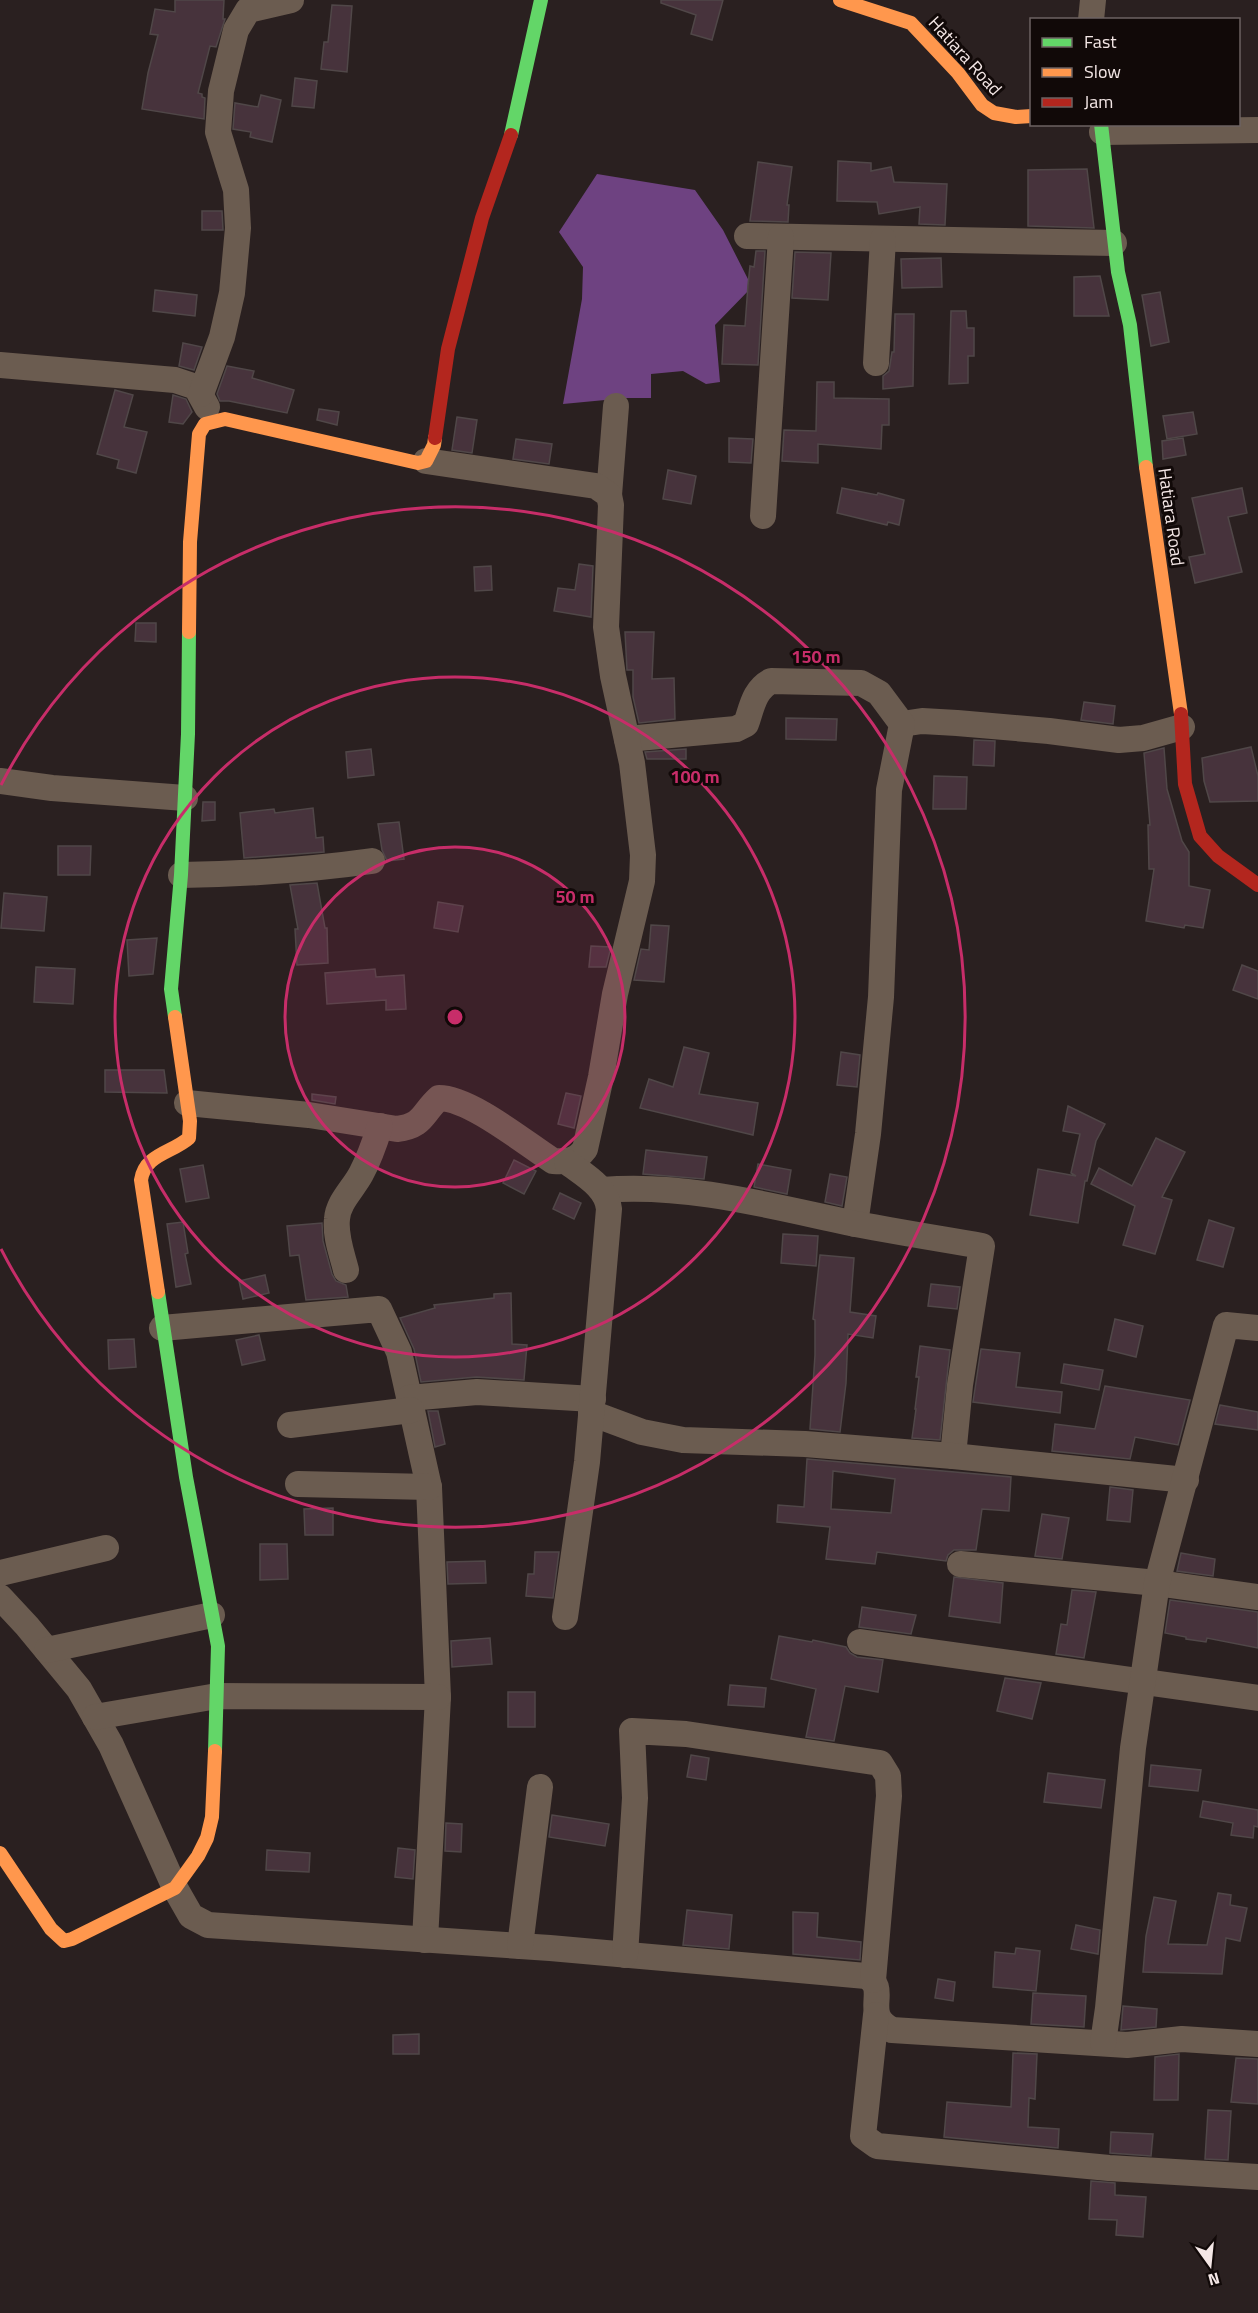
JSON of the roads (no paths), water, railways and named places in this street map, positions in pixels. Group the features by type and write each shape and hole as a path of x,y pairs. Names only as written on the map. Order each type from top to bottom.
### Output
{"street":[{"path":"201,394 222,336 232,293 238,228 236,190 218,132 221,91 236,30 248,10 291,0"},
{"path":"426,461 434,445 453,326 482,218 511,134 541,0"},
{"name":"Hatiara Road","path":"840,0 911,23 958,73 982,105 994,113 1017,117 1030,116"},
{"path":"1091,18 1093,0"},
{"path":"1101,128 1258,130"},
{"name":"Hatiara Road","path":"1101,128 1114,243 1130,325 1150,508 1182,727 1185,784 1200,836 1218,856 1258,885"},
{"path":"747,236 1114,243"},
{"path":"763,516 781,237"},
{"path":"876,363 883,239"},
{"path":"0,365 188,383 201,394 214,421"},
{"path":"187,1103 309,1115 398,1128 411,1127 421,1121 439,1098 451,1098 467,1105 553,1161 567,1162 578,1158 585,1149 601,1077 615,994 642,881 642,832 606,627 611,505 609,495 616,406"},
{"path":"0,1853 51,1929 64,1941 170,1890 198,1856 207,1838 212,1817 218,1646 186,1477 162,1328 141,1170 145,1162 182,1147 189,1138 190,1121 171,989 185,798 190,542 199,434 205,424 225,419 418,463 426,461 596,486 609,495"},
{"path":"627,739 736,729 746,724 756,694 762,686 771,681 861,683 879,693 902,724 889,790 881,997 868,1134 855,1224"},
{"path":"902,724 922,721 957,723 1119,740 1143,738 1182,727"},
{"path":"0,781 52,788 185,798"},
{"path":"180,875 275,872 372,861"},
{"path":"346,1270 338,1237 336,1220 338,1210 371,1154 380,1126"},
{"path":"565,1617 586,1462 609,1209 608,1199 602,1190 567,1162"},
{"path":"602,1190 631,1187 662,1189 745,1200 855,1224 982,1246 960,1386 953,1456"},
{"path":"162,1328 379,1309 399,1352 429,1487 438,1697 425,1940"},
{"path":"1103,2043 1134,1748 1157,1583 1226,1324 1258,1328"},
{"path":"290,1425 477,1392 592,1406 642,1432 683,1440 805,1443 1186,1480"},
{"path":"298,1484 429,1487"},
{"path":"0,1573 106,1548"},
{"path":"960,1564 1157,1583 1258,1597"},
{"path":"0,1597 79,1689 128,1782 170,1890 191,1916 208,1925 520,1946 866,1976 873,1980"},
{"path":"47,1650 212,1615"},
{"path":"860,1642 1258,1698"},
{"path":"95,1717 218,1696 438,1697"},
{"path":"625,1955 635,1798 632,1731 686,1734 880,1763 888,1776 889,1796 873,1980 877,1989 876,2014 863,2136 877,2146 1109,2168 1258,2176"},
{"path":"520,1946 540,1787"},
{"path":"876,2014 882,2025 892,2030 1127,2045 1182,2039 1258,2044"}]}
